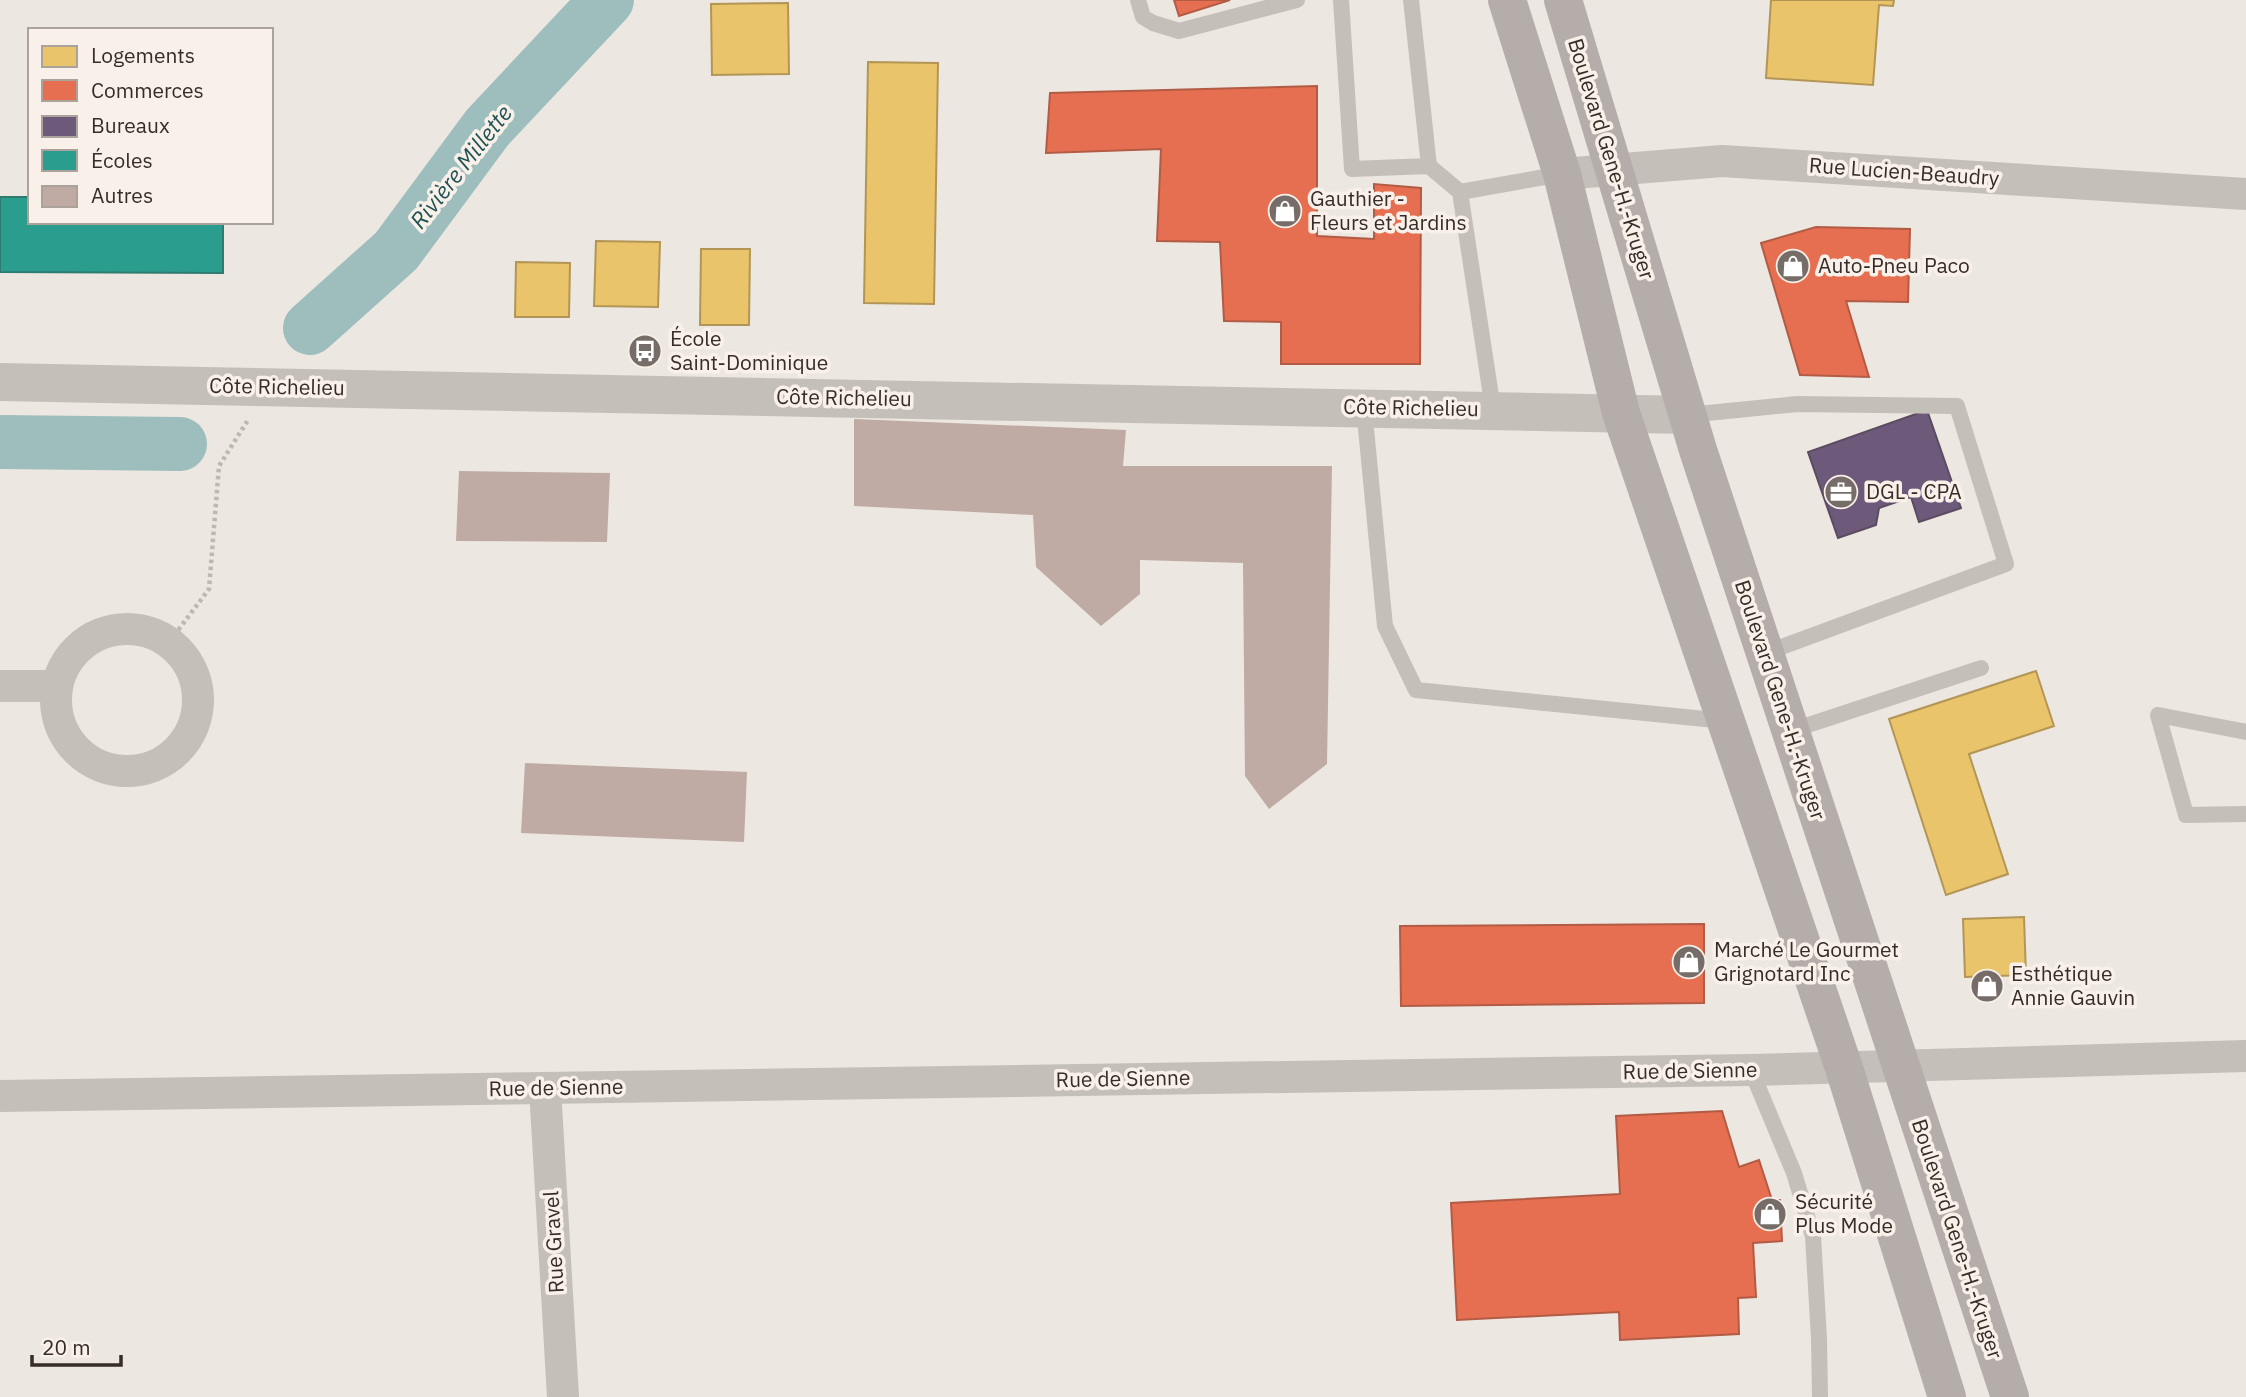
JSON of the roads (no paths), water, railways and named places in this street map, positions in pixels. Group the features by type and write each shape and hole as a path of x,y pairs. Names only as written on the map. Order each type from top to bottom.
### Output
{"main road":[{"path":"1507,0 1562,174 1621,413 1844,1068 1947,1397"},
{"name":"Boulevard Gene-H.-Kruger","path":"1563,0 1688,415 2010,1397"}],"street":[{"name":"Rue Lucien-Beaudry","path":"1562,174 1722,160 2246,194"},
{"name":"Côte Richelieu","path":"0,382 1688,415"},
{"path":"125,628 148,631 170,641 186,658 196,679 199,703 194,726 182,746 164,761 142,769 119,771 96,764 77,751 63,732 56,709 57,686 65,664 80,645 101,633 125,628"},
{"path":"0,685 57,686"},
{"name":"Rue de Sienne","path":"0,1096 1751,1070 2246,1056"},
{"name":"Rue Gravel","path":"545,1088 563,1397"}],"lane":[{"path":"1138,0 1143,17 1179,31 1297,0"},
{"path":"1341,0 1352,169 1429,166 1460,192 1493,410"},
{"path":"1411,0 1429,166"},
{"path":"1460,192 1562,174"},
{"path":"1688,415 1797,404 1956,406 2006,564 1765,653"},
{"path":"1364,408 1385,626 1416,690 1726,721"},
{"path":"1790,731 1981,667"},
{"path":"2246,732 2158,715 2186,815 2246,814"},
{"path":"1751,1070 1794,1173 1813,1236 1819,1339 1819,1397"}],"waterway":[{"name":"Rivière Millette","path":"310,328 396,251 487,128 607,0"},
{"name":"Rivière Millette","path":"0,442 180,444"}],"place":[{"name":"Gauthier - Fleurs et Jardins","path":"1285,211"},
{"name":"Auto-Pneu Paco","path":"1793,266"},
{"name":"École Saint-Dominique","path":"645,351"},
{"name":"DGL - CPA","path":"1841,492"},
{"name":"Marché Le Gourmet Grignotard Inc","path":"1689,962"},
{"name":"Esthétique Annie Gauvin","path":"1987,986"},
{"name":"Sécurité Plus Mode","path":"1770,1214"}]}
